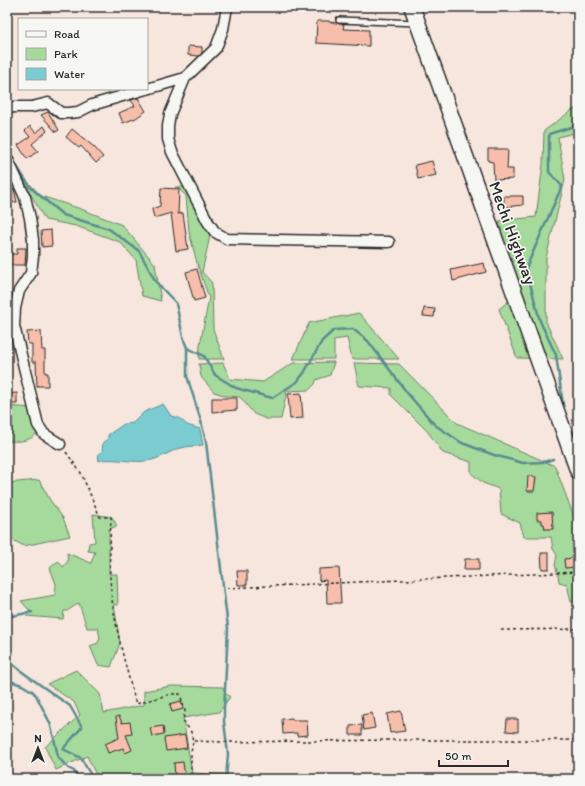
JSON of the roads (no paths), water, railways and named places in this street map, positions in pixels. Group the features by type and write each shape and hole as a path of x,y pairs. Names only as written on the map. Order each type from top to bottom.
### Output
{"main road":[{"name":"Mechi Highway","path":"412,7 578,471"}],"street":[{"path":"227,7 223,29 216,48 185,78 170,114 168,126 168,139 172,152 208,222 215,232 228,239 389,242"},
{"path":"148,88 185,78"},
{"path":"7,109 13,107 32,107 48,103 60,113 78,112 92,105 143,90"},
{"path":"7,158 25,198 33,240 31,273 19,290 15,308 14,326 38,425 44,434 60,444"}],"lane":[{"path":"338,20 418,24"}],"water":[{"path":"163,404 171,416 179,418 187,425 200,429 203,445 181,448 151,460 99,461 98,454 102,452 103,442 108,439 108,435 124,424 133,423 144,412"}],"waterway":[{"path":"564,412 556,355 540,321 526,268 562,186 549,172 549,134 578,125"},
{"path":"7,149 11,156"},
{"path":"14,162 30,187 63,215 109,229 139,251 156,282 176,303 183,337 187,348 204,356 215,375 236,388 272,398 297,382 304,373 322,341 334,330 353,329 368,341 408,394 435,425 462,443 494,455 523,463 544,462 553,459"},
{"path":"187,348 187,376 206,442 228,628 224,709 228,754 226,779"},
{"path":"7,617 32,612"},
{"path":"7,660 70,706 82,727 63,749 81,758 93,779"},
{"path":"7,680 22,685 36,695 50,723 58,757 68,768 74,771 78,779"}]}
